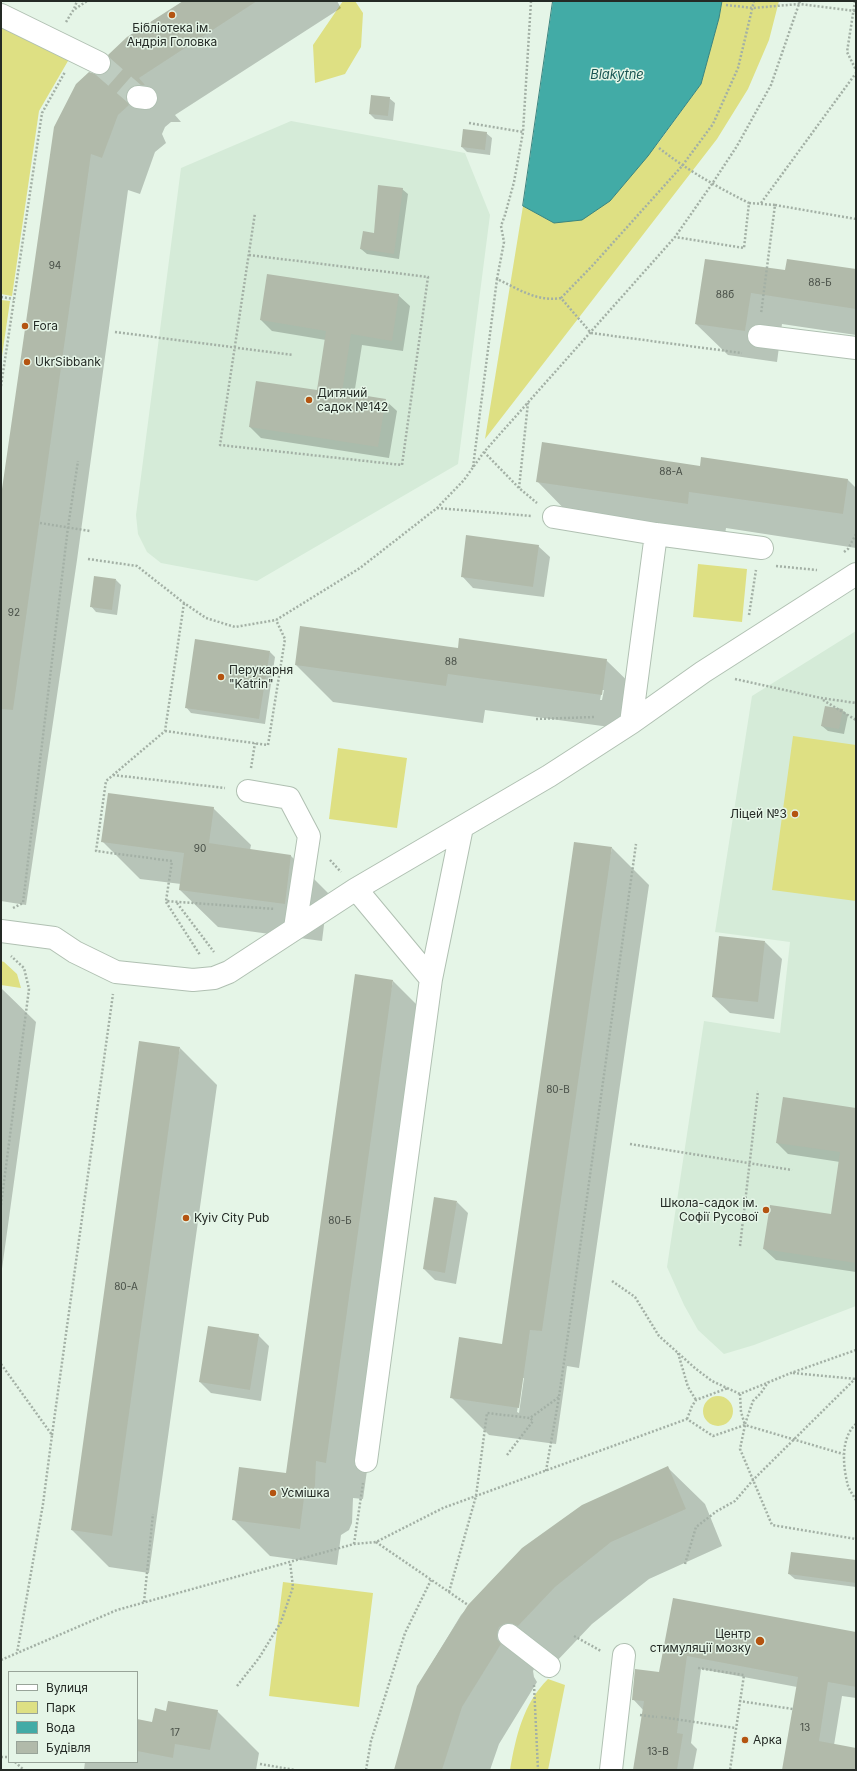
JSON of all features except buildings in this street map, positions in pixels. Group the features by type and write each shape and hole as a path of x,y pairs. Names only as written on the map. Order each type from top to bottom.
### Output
{"street":[{"path":"1,15 99,63"},
{"path":"759,336 856,348"},
{"path":"554,517 656,534 764,559"},
{"path":"631,723 656,534"},
{"path":"1,930 54,938 75,952 116,972 193,980 221,975 297,919 356,889 548,776 631,723 703,672 856,574"},
{"path":"248,791 288,798 309,836 297,919"},
{"path":"366,1460 431,979 462,826"},
{"path":"356,889 431,979"},
{"path":"509,1635 549,1666"},
{"path":"611,1770 624,1655"}],"path":[{"path":"77,1 74,9 87,1"},
{"path":"473,467 504,242 501,226 514,182 523,132 531,1"},
{"path":"498,279 533,296 548,300 561,298 594,265 682,166 713,124 738,68 754,8 754,1"},
{"path":"855,1 855,11 847,52 856,70"},
{"path":"88,559 137,566 184,603 206,618 235,627 276,620 360,568 436,508 464,480 484,452 675,237 737,146 771,85 800,3"},
{"path":"726,5 754,8 800,3 855,11"},
{"path":"1,386 42,113 59,80 78,53"},
{"path":"761,203 856,73"},
{"path":"469,123 523,132"},
{"path":"659,148 682,166 749,204 761,203 856,219"},
{"path":"675,237 744,248 749,204"},
{"path":"561,298 591,333 757,355 775,205"},
{"path":"249,255 428,278 402,465 220,445 255,213"},
{"path":"1,297 14,299"},
{"path":"115,332 293,355"},
{"path":"519,488 528,402"},
{"path":"484,452 519,488 554,517"},
{"path":"8,907 15,908 23,903 68,527 78,461"},
{"path":"436,508 554,517"},
{"path":"40,523 90,531"},
{"path":"748,621 764,559 824,571"},
{"path":"184,603 165,731 106,781 96,851 172,862 166,901 221,975"},
{"path":"165,731 268,745 284,638 276,620"},
{"path":"703,672 820,698 856,703"},
{"path":"820,698 856,720"},
{"path":"536,719 603,717"},
{"path":"113,775 248,791"},
{"path":"309,836 356,889"},
{"path":"546,1471 559,1397 636,844"},
{"path":"166,901 297,919"},
{"path":"177,903 221,975"},
{"path":"1,1205 29,989 24,968 8,954"},
{"path":"17,1653 43,1504 116,972"},
{"path":"740,1246 758,1091"},
{"path":"630,1144 792,1170"},
{"path":"612,1282 635,1297 659,1336 677,1352 705,1376 740,1394"},
{"path":"740,1394 791,1373 856,1350"},
{"path":"677,1352 688,1387 696,1400"},
{"path":"1,1364 52,1436"},
{"path":"791,1373 856,1379"},
{"path":"685,1564 696,1527 717,1511 735,1501 753,1480 856,1379"},
{"path":"768,1382 761,1393 753,1401 745,1425 740,1450 772,1525 856,1539"},
{"path":"1,1660 118,1610 354,1544 376,1542 444,1508 687,1419 696,1400 729,1388"},
{"path":"740,1394 741,1412 745,1425"},
{"path":"449,1592 476,1496 486,1413 530,1418 559,1397"},
{"path":"507,1455 533,1421 530,1418"},
{"path":"687,1419 713,1436 745,1425 843,1454"},
{"path":"856,1424 851,1429 843,1454 848,1487 856,1500"},
{"path":"354,1544 366,1460"},
{"path":"144,1602 153,1514"},
{"path":"376,1542 468,1605"},
{"path":"238,1686 259,1658 281,1622 293,1587 290,1562"},
{"path":"366,1770 371,1741 405,1633 431,1580"},
{"path":"574,1636 614,1658 624,1655"},
{"path":"698,1668 744,1675 730,1770"},
{"path":"534,1683 538,1770"},
{"path":"739,1701 792,1710"},
{"path":"661,1717 736,1728"},
{"path":"16,1763 24,1770"},
{"path":"260,1764 295,1770"}],"shaded area":[{"name":"Дитячий садок №142","path":"291,121 465,153 490,215 458,464 257,581 161,563 147,552 138,534 136,515 181,168"},
{"path":"856,631 856,1306 754,1345 724,1354 698,1330 684,1305 667,1267 704,1021 780,1033 790,942 715,932 752,696"}],"green space":[{"path":"343,1 355,1 363,13 361,47 345,74 315,83 313,45"},
{"path":"722,1 779,1 769,40 748,89 717,139 485,439 523,206 554,223 610,201 659,142 701,84 719,18"},
{"path":"1,19 72,54 39,111 12,296 1,294"},
{"path":"1,300 10,301 1,363"},
{"path":"698,564 747,569 742,622 693,617"},
{"path":"793,736 856,745 856,901 772,890"},
{"path":"338,748 407,758 397,828 329,819"},
{"path":"1,961 17,974 21,988 1,985"},
{"path":"718,1396 729,1400 733,1411 729,1422 718,1426 707,1422 703,1411 707,1400"},
{"path":"283,1582 373,1593 359,1707 269,1696"},
{"path":"548,1679 565,1685 548,1770 510,1770 522,1721 532,1699"}],"water":[{"name":"Blakytne","path":"553,1 722,1 719,18 701,84 648,156 610,201 582,220 554,223 523,206"}],"tunnel":[{"path":"99,63 138,97"}],"place":[{"name":"Бібліотека ім. Андрія Головка","path":"172,15"},
{"name":"Fora","path":"25,326"},
{"name":"UkrSibbank","path":"27,362"},
{"name":"Дитячий садок №142","path":"309,400"},
{"name":"Перукарня \"Katrin\"","path":"221,677"},
{"name":"Ліцей №3","path":"795,814"},
{"name":"Школа-садок ім. Софії Русової","path":"766,1210"},
{"name":"Kyiv City Pub","path":"186,1218"},
{"name":"Усмішка","path":"273,1493"},
{"name":"Центр стимуляції мозку","path":"760,1641"},
{"name":"Арка","path":"745,1740"}]}
